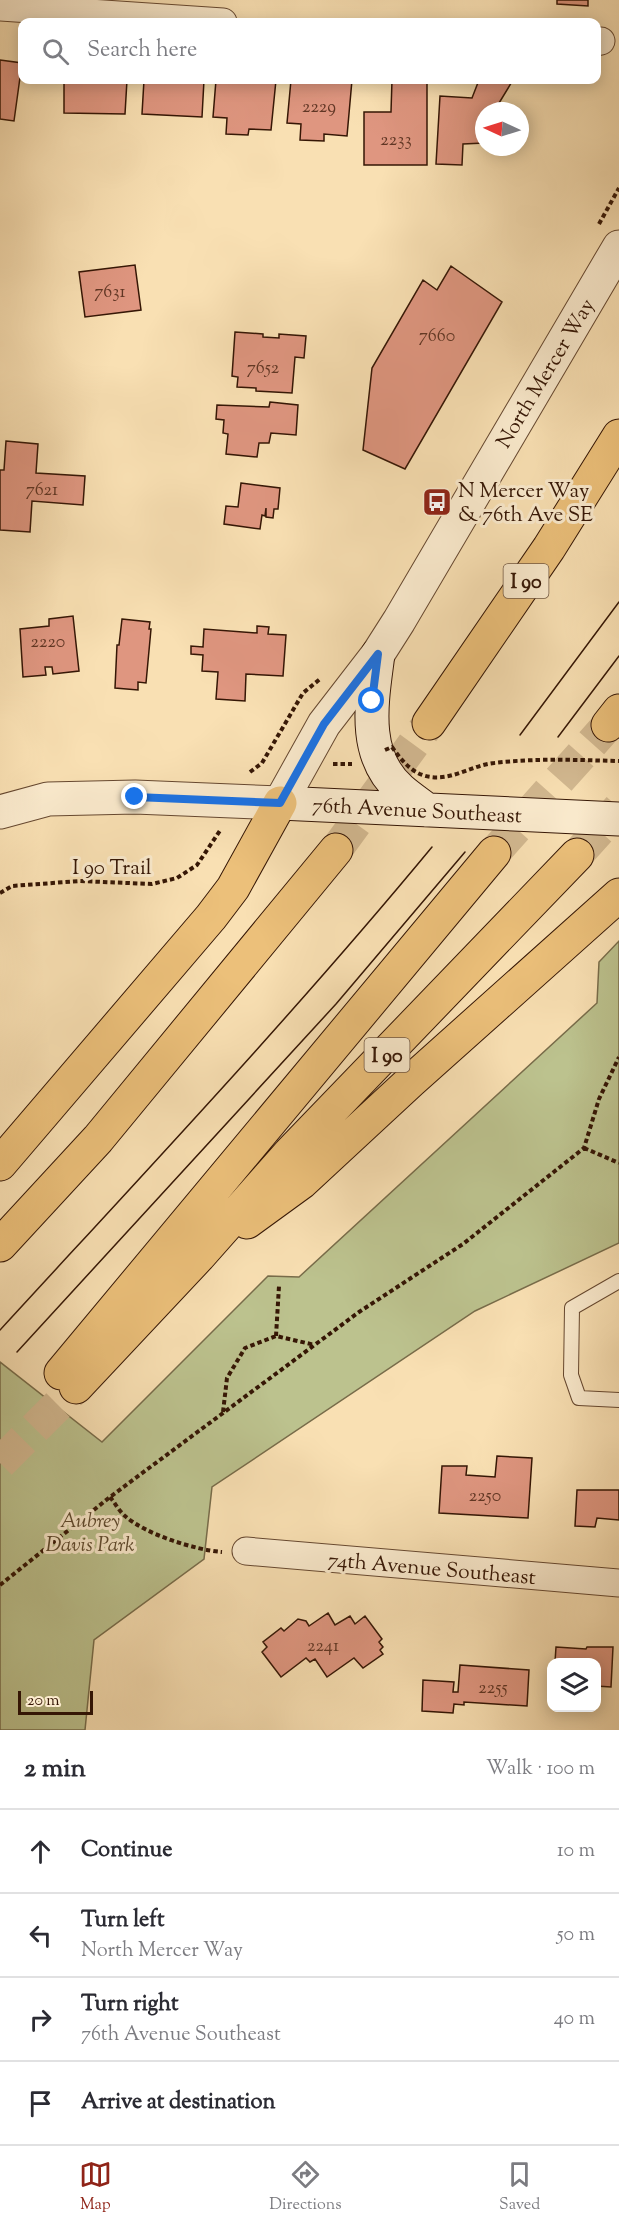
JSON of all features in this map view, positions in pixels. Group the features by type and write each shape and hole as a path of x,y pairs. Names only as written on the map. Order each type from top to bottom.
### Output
{"highway":[{"name":"I 90","path":"429,723 549,548 619,436"},
{"path":"0,1164 222,903 233,888 280,803"},
{"path":"0,1245 98,1139 336,850"},
{"name":"I 90","path":"494,853 69,1380 199,1256 290,1153 577,855"},
{"path":"199,1256 302,1182 411,1081 619,896"}],"street":[{"path":"0,7 163,18"},
{"name":"North Mercer Way","path":"280,803 324,724 378,654 619,247"},
{"path":"378,654 372,701 372,737 376,755 386,773 399,789 427,810"},
{"name":"76th Avenue Southeast","path":"0,813 48,799 146,798 619,819"},
{"name":"74th Avenue Southeast","path":"246,1551 619,1583"}],"lane":[{"path":"619,1281 572,1308 570,1374 579,1398 619,1400"}],"path":[{"path":"385,750 392,747 402,761 413,770 431,777 450,776 491,763 538,759 619,761"},
{"path":"329,765 361,764"},
{"name":"I 90 Trail","path":"0,893 12,886 80,881 152,884 177,878 191,870 213,845"},
{"path":"0,1585 110,1497 359,1312 463,1245 584,1148 599,1099 619,1057"},
{"path":"584,1148 619,1163"},
{"path":"276,1335 279,1286"},
{"path":"223,1413 227,1378 245,1348 276,1335 315,1345"},
{"path":"110,1497 125,1516 159,1536 192,1548 218,1552 246,1551"}],"green space":[{"name":"Aubrey Davis Park","path":"619,941 619,1243 475,1311 212,1487 204,1559 94,1640 85,1730 0,1730 0,1362 102,1442 268,1276 299,1277 597,1003 599,962"}],"building":[{"path":"557,0 588,0 588,6 557,4"},
{"path":"0,60 18,62 19,84 14,121 0,119"},
{"path":"64,84 127,84 125,114 64,113"},
{"path":"144,84 204,84 202,117 142,114"},
{"path":"216,84 276,84 271,130 249,129 248,135 226,134 227,118 213,117"},
{"path":"291,84 352,84 347,136 324,134 324,141 300,140 301,124 287,123"},
{"path":"392,84 427,84 427,165 364,165 364,112 391,112"},
{"path":"477,84 511,84 500,102 475,102 475,143 463,144 462,165 436,164 440,96 472,98"},
{"path":"135,265 141,310 85,317 79,272"},
{"path":"451,266 502,302 405,469 363,450 372,368 423,280 437,290"},
{"path":"235,332 263,334 263,337 279,338 279,334 306,336 304,358 295,357 292,393 256,391 256,388 237,387 238,377 232,376"},
{"path":"270,402 298,405 296,435 271,433 269,443 259,443 257,457 226,454 228,434 223,433 224,420 216,419 217,405 269,407"},
{"path":"6,441 38,444 36,473 85,476 83,505 32,501 30,532 0,530 0,470 4,470"},
{"path":"241,483 280,488 278,509 274,509 273,518 266,517 266,508 265,516 262,515 260,529 224,524 226,506 238,507"},
{"path":"73,616 79,671 53,674 52,667 45,667 46,675 23,677 20,629 49,626 49,619"},
{"path":"122,619 150,622 146,683 138,682 138,690 115,688 117,645 119,645"},
{"path":"257,626 269,627 268,634 286,635 283,676 246,674 245,701 216,699 218,672 202,671 203,655 191,654 191,646 203,647 204,629 257,633"},
{"path":"497,1456 532,1458 528,1518 439,1513 442,1466 467,1466 466,1475 495,1477"},
{"path":"577,1490 619,1490 619,1520 597,1518 595,1527 575,1526"},
{"path":"328,1613 335,1625 350,1616 355,1624 365,1616 382,1639 379,1642 383,1647 380,1650 383,1654 363,1668 354,1658 327,1677 315,1659 310,1662 306,1658 281,1677 262,1652 267,1647 263,1642 281,1628 284,1631 298,1619 306,1621 309,1626"},
{"path":"556,1647 586,1649 587,1647 613,1647 611,1687 601,1686 601,1658 555,1658"},
{"path":"460,1665 529,1670 527,1706 464,1702 464,1705 454,1704 453,1713 422,1711 423,1680 454,1682 453,1692 458,1692"}],"tunnel":[{"path":"336,850 429,723"},
{"path":"494,853 608,725"},
{"path":"577,855 619,808"},
{"path":"0,1463 76,1387"}],"tram line":[{"path":"520,735 619,602"},
{"path":"558,737 619,656"},
{"path":"0,1330 327,971 432,847"},
{"path":"17,1352 336,1004 465,852"}],"place":[{"name":"N Mercer Way & 76th Ave SE","path":"437,502"}],"route":[{"path":"135,797 280,803 324,724 378,654 372,701"}]}
